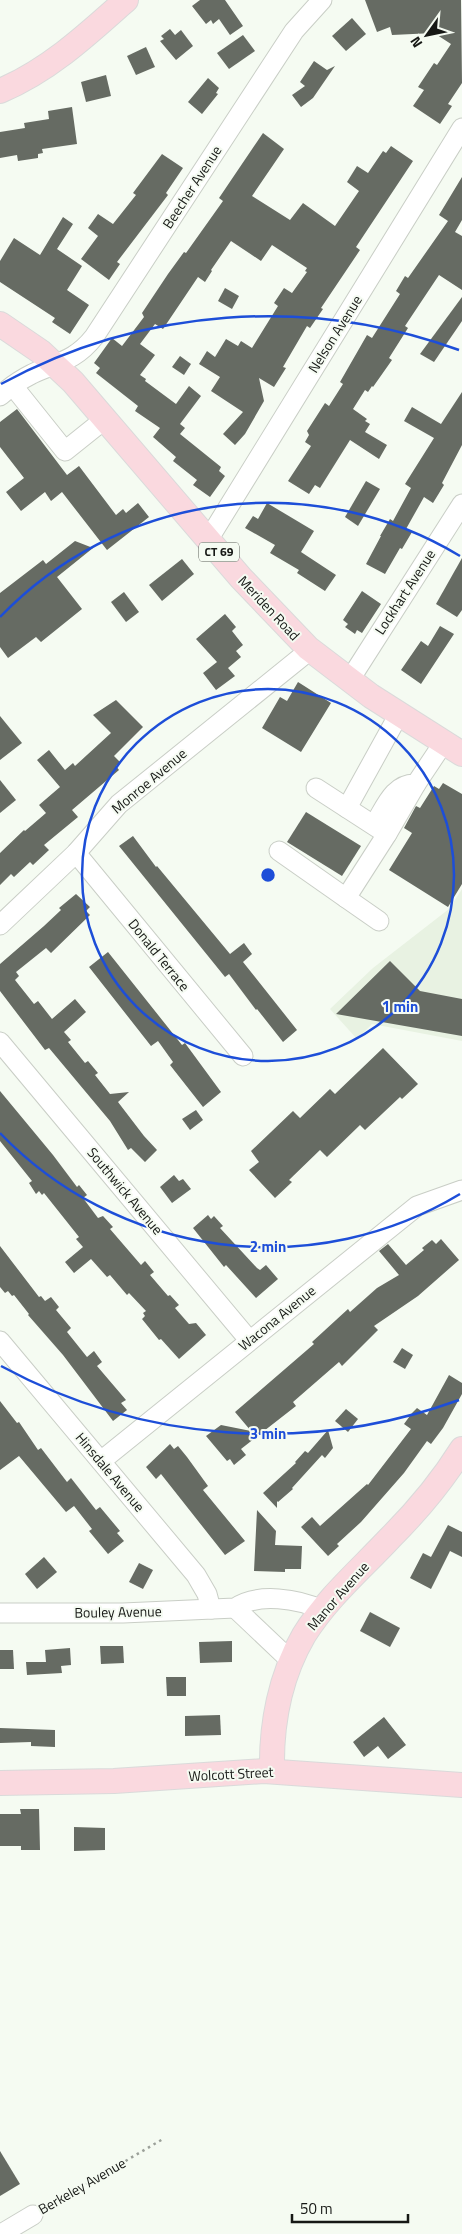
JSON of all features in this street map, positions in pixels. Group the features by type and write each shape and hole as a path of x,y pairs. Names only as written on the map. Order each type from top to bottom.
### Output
{"main road":[{"path":"0,91 27,78 58,57 126,0"},
{"name":"Meriden Road","path":"0,324 28,342 56,365 105,419 208,540 266,605 310,650 348,681 453,748"},
{"name":"Manor Avenue","path":"272,1771 273,1736 277,1709 292,1662 304,1636 322,1610 413,1514 462,1449"},
{"name":"Wolcott Street","path":"0,1783 114,1781 272,1771 462,1785"}],"street":[{"name":"Beecher Avenue","path":"6,391 31,374 79,354 94,337 294,31 322,0"},
{"name":"Nelson Avenue","path":"208,540 456,153 462,128"},
{"path":"6,391 64,451 105,419"},
{"name":"Lockhart Avenue","path":"348,681 462,504"},
{"name":"Monroe Avenue","path":"0,925 76,853 119,804 310,650"},
{"path":"347,808 399,714"},
{"path":"346,898 381,830 395,791 407,784 416,784 453,748"},
{"path":"316,788 381,830"},
{"path":"280,851 379,921"},
{"name":"Donald Terrace","path":"76,853 243,1056"},
{"name":"Southwick Avenue","path":"0,1042 249,1340"},
{"name":"Wacona Avenue","path":"101,1461 417,1206 462,1190"},
{"name":"Hinsdale Avenue","path":"0,1341 196,1576 207,1594 211,1609"},
{"name":"Bouley Avenue","path":"0,1613 124,1613 235,1608 251,1601 291,1600 304,1602 322,1610"},
{"path":"235,1608 292,1662"},
{"name":"Berkeley Avenue","path":"2,2234 33,2215"}],"path":[{"name":"Berkeley Avenue","path":"33,2215 163,2139"}],"shaded area":[{"path":"462,889 462,1041 372,1024 357,1039 330,1009 373,968 449,909"}],"building":[{"path":"200,0 225,0 243,26 230,35 219,19 213,24 211,20 206,24 192,6"},
{"path":"365,0 461,0 462,83 448,104 452,106 440,124 413,106 424,90 418,87 434,63 437,65 451,44 434,33 392,35 390,27 377,32"},
{"path":"352,18 366,34 346,51 332,36"},
{"path":"170,29 175,35 181,30 193,46 176,60 160,41 164,39 161,36"},
{"path":"243,35 255,51 229,69 217,53"},
{"path":"146,47 155,67 136,75 127,56"},
{"path":"314,61 327,70 335,66 313,98 301,107 292,95 305,86 300,82"},
{"path":"106,75 111,96 86,102 81,82"},
{"path":"208,78 219,88 216,93 218,94 202,114 188,102"},
{"path":"72,107 77,144 42,149 43,153 38,154 38,158 18,161 17,155 0,158 0,132 25,128 24,123 49,119 48,111"},
{"path":"263,133 284,149 252,196 290,220 303,203 335,226 359,191 347,182 357,166 368,173 383,151 386,153 391,146 413,161 356,247 360,250 321,308 323,309 310,328 307,326 283,367 286,368 274,387 259,378 264,401 245,434 235,445 223,434 243,412 211,391 220,377 199,364 207,351 215,357 226,339 238,346 241,341 252,348 278,306 274,303 284,288 292,293 307,272 305,271 307,268 272,245 261,261 231,241 205,282 198,277 163,329 155,324 140,344 155,355 140,375 146,379 145,381 176,404 189,386 201,396 180,424 185,428 180,434 221,467 219,471 225,476 210,497 193,485 197,480 173,461 176,457 153,437 160,428 135,411 138,406 96,373 100,368 94,363 112,338 122,346 144,317 142,313 168,274 184,252 186,253 223,201 219,198"},
{"path":"162,154 183,168 166,193 168,195 117,262 120,264 109,280 81,259 98,236 88,228 98,214 113,224 136,195 133,193"},
{"path":"462,177 462,220 455,232 462,236 462,290 439,275 405,326 408,328 389,358 392,360 373,387 368,392 365,390 353,409 367,419 365,421 370,424 365,432 387,445 379,459 350,440 320,488 315,485 309,494 288,481 311,446 305,442 309,435 307,431 325,403 329,406 343,384 340,382 367,335 372,338 400,294 396,291 405,276 408,278 448,221 439,215"},
{"path":"63,217 73,224 57,249 82,266 67,290 89,305 70,334 52,322 55,318 0,282 0,261 14,238 40,255"},
{"path":"225,288 239,296 232,309 218,301"},
{"path":"462,297 462,321 434,362 420,354"},
{"path":"180,356 191,364 184,375 172,367"},
{"path":"462,392 462,445 442,483 444,485 433,503 424,497 406,529 412,532 385,574 366,564 390,519 393,521 411,488 405,484 434,438 404,421 412,407 441,424"},
{"path":"17,409 67,475 79,466 116,515 123,509 126,513 138,503 149,517 107,550 62,492 51,501 45,492 21,511 6,492 24,478 0,447 0,422"},
{"path":"366,481 380,489 358,526 345,517"},
{"path":"267,503 314,531 301,552 336,575 325,591 297,573 299,570 270,553 275,545 245,528 253,516 258,519"},
{"path":"75,541 93,548 57,577 82,609 41,642 36,637 8,658 0,647 0,593 43,560 46,564"},
{"path":"462,558 462,610 457,617 436,604"},
{"path":"182,559 194,574 162,601 149,585"},
{"path":"362,591 381,604 362,633 357,630 355,634 345,627 348,624 343,620"},
{"path":"124,592 139,612 126,622 111,602"},
{"path":"225,614 236,627 232,631 243,645 236,651 241,657 228,668 235,676 216,690 203,673 217,662 196,639"},
{"path":"440,626 454,634 421,684 401,670 421,641 428,646"},
{"path":"298,682 331,703 301,752 262,728 280,697 287,701"},
{"path":"116,700 143,727 114,756 120,762 116,766 119,770 72,810 78,817 44,845 49,850 33,865 30,862 14,877 11,874 0,885 0,853 24,830 46,813 39,805 60,787 37,760 49,750 65,770 73,763 75,766 111,733 93,715"},
{"path":"0,716 22,743 0,760"},
{"path":"0,780 16,800 0,813"},
{"path":"443,783 462,794 462,884 448,907 389,870 412,833 404,828 416,806 420,808 434,786 439,789"},
{"path":"306,812 361,846 342,876 287,842"},
{"path":"133,836 156,867 230,954 244,943 252,954 243,962 297,1030 283,1042 229,974 225,977 119,846"},
{"path":"76,894 90,907 86,911 90,915 51,953 46,948 16,972 19,976 15,980 34,1004 38,1001 52,1019 75,999 86,1012 64,1032 71,1040 68,1042 85,1063 88,1061 98,1073 95,1075 110,1094 129,1092 118,1102 157,1150 145,1162 131,1148 128,1150 110,1121 49,1048 45,1050 0,991 0,964 44,926 61,910 59,908"},
{"path":"108,952 182,1045 185,1043 221,1092 203,1107 170,1065 173,1062 158,1041 151,1046 89,967"},
{"path":"390,961 420,991 462,999 462,1036 336,1014"},
{"path":"383,1048 418,1084 402,1099 400,1097 365,1130 360,1125 327,1157 320,1150 289,1180 292,1182 275,1198 249,1170 259,1162 251,1151 293,1111 300,1118 330,1089 335,1094"},
{"path":"0,1091 77,1187 79,1185 87,1195 83,1198 98,1218 103,1216 113,1227 110,1229 141,1265 145,1261 154,1272 150,1275 168,1296 170,1295 179,1305 175,1308 189,1324 196,1323 206,1335 179,1359 161,1339 159,1340 142,1319 145,1316 143,1313 146,1311 129,1293 127,1295 110,1275 107,1277 91,1259 74,1273 65,1262 83,1247 76,1239 79,1237 44,1193 42,1195 39,1191 36,1194 29,1183 32,1181 0,1141"},
{"path":"196,1110 203,1120 190,1130 182,1119"},
{"path":"174,1175 179,1181 183,1179 191,1189 172,1203 160,1187"},
{"path":"208,1215 211,1219 214,1216 223,1226 220,1228 257,1268 260,1270 266,1265 278,1279 256,1298 226,1265 224,1267 193,1228"},
{"path":"441,1239 459,1260 418,1296 374,1326 378,1330 342,1366 339,1362 293,1402 296,1406 241,1449 246,1455 234,1465 230,1459 227,1461 206,1436 221,1425 251,1431 235,1412 314,1344 312,1342 348,1309 350,1312 377,1288 399,1275 379,1251 388,1244 406,1265 424,1250 422,1248 432,1240 436,1244"},
{"path":"0,1246 39,1297 41,1296 45,1301 51,1297 59,1307 56,1310 71,1328 67,1332 87,1357 94,1351 102,1362 97,1366 126,1400 121,1403 127,1410 113,1421 14,1295 12,1296 8,1291 5,1293 0,1287"},
{"path":"402,1348 413,1355 405,1369 393,1362"},
{"path":"449,1375 462,1383 462,1394 443,1428 431,1444 427,1441 404,1473 328,1556 301,1527 312,1517 320,1526 368,1485 411,1429 404,1424 412,1413 417,1408 427,1415"},
{"path":"0,1401 17,1423 19,1422 38,1450 41,1448 67,1482 71,1478 96,1510 100,1507 120,1531 117,1533 124,1541 108,1554 89,1531 92,1529 74,1506 66,1512 19,1456 0,1470"},
{"path":"346,1409 358,1419 348,1432 335,1421"},
{"path":"328,1430 333,1448 325,1458 322,1455 293,1489 277,1501 277,1508 263,1493 296,1463 305,1451 308,1453"},
{"path":"170,1444 174,1449 178,1446 187,1457 208,1486 203,1490 245,1541 225,1555 161,1474 156,1479 146,1467"},
{"path":"257,1510 276,1531 275,1545 302,1546 301,1569 285,1569 285,1572 254,1571"},
{"path":"448,1525 462,1532 462,1557 450,1551 431,1589 410,1578 423,1553 431,1557"},
{"path":"44,1557 57,1572 37,1589 25,1574"},
{"path":"139,1563 153,1570 143,1589 129,1582"},
{"path":"370,1612 400,1628 390,1647 360,1631"},
{"path":"232,1641 232,1662 200,1663 199,1642"},
{"path":"100,1646 123,1646 124,1663 101,1664"},
{"path":"70,1648 71,1665 61,1666 62,1673 27,1675 26,1662 46,1662 45,1650"},
{"path":"0,1650 13,1650 14,1669 0,1669"},
{"path":"166,1677 186,1677 186,1696 167,1696"},
{"path":"220,1715 221,1735 185,1736 185,1716"},
{"path":"384,1717 406,1745 388,1759 378,1746 364,1757 353,1742"},
{"path":"0,1728 55,1730 55,1747 31,1746 31,1742 0,1743"},
{"path":"20,1809 39,1809 40,1850 21,1850 21,1846 0,1846 0,1814 21,1814"},
{"path":"74,1827 105,1828 105,1850 74,1851"},
{"path":"0,2151 20,2184 0,2196"}]}
